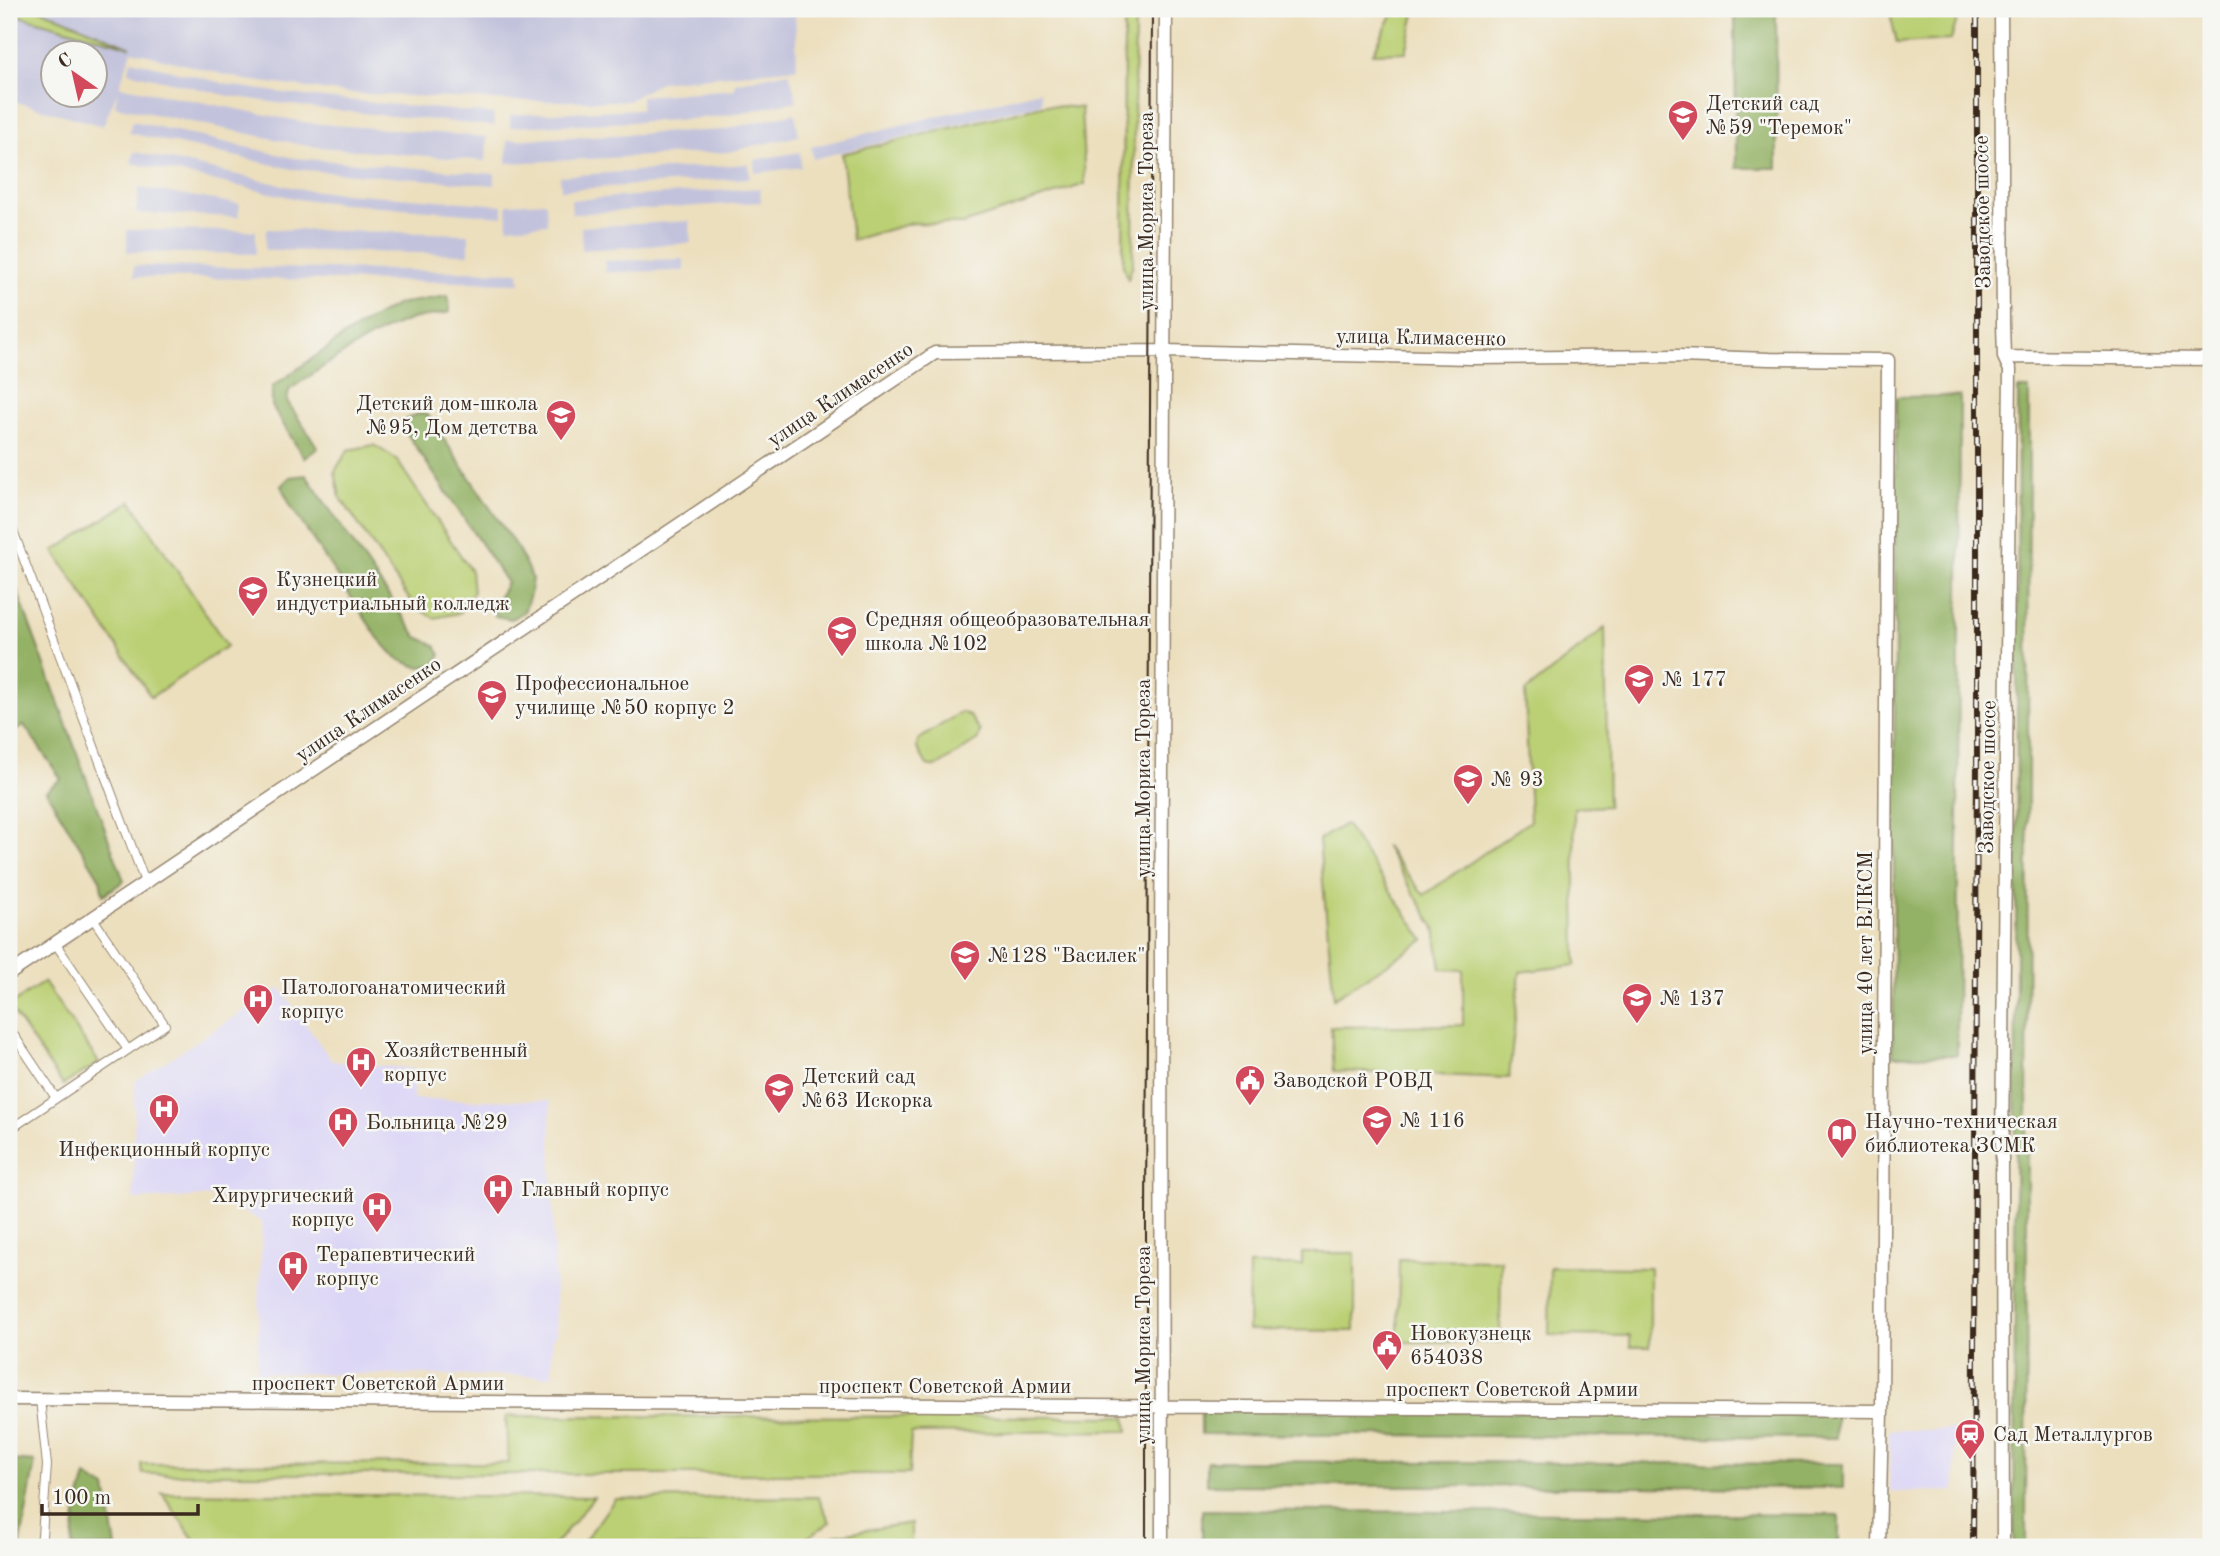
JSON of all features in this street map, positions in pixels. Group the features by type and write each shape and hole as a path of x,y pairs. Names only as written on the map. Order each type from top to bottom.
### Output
{"street":[{"name":"улица Мориса Тореза","path":"1162,1547 1161,957 1166,9"},
{"name":"Заводское шоссе","path":"2001,9 2004,357 2010,370 2002,1148 2003,1547"},
{"name":"улица Климасенко","path":"9,974 935,353 1164,351 1471,358 1678,356 1888,360"},
{"path":"2004,357 2211,359"},
{"name":"улица 40 лет ВЛКСМ","path":"1879,1547 1888,360"},
{"path":"9,520 145,882"},
{"path":"9,1130 165,1025 92,917"},
{"path":"55,943 128,1050"},
{"path":"9,1028 56,1098"},
{"name":"проспект Советской Армии","path":"9,1399 1882,1411"},
{"path":"38,1547 42,1536 47,1465 40,1399"}],"shaded area":[{"path":"9,9 795,9 797,68 660,82 628,101 516,101 347,93 246,80 132,51 119,86 308,123 487,137 486,161 308,146 115,106 118,90 103,126 9,100"},
{"path":"131,60 234,86 313,97 493,114 494,126 312,108 230,96 128,72"},
{"path":"789,72 797,101 724,116 510,127 510,115 641,109 641,96 735,89 735,83"},
{"path":"1040,91 1042,103 813,159 811,147"},
{"path":"795,113 799,136 728,152 507,163 507,140 723,130"},
{"path":"132,121 294,158 495,174 495,185 292,169 129,133"},
{"path":"134,152 305,190 503,205 503,216 303,200 131,163"},
{"path":"800,152 801,167 755,173 754,160"},
{"path":"749,164 750,178 561,190 560,176"},
{"path":"139,188 240,204 238,217 136,213"},
{"path":"760,188 761,202 572,214 571,200"},
{"path":"546,202 547,224 508,227 507,204"},
{"path":"690,221 691,243 582,250 581,227"},
{"path":"266,229 469,234 469,254 265,250"},
{"path":"127,230 256,231 256,254 127,252"},
{"path":"684,259 684,271 605,272 605,261"},
{"path":"134,266 519,272 520,283 134,277"},
{"name":"Больница №29","path":"280,988 332,1061 415,1069 413,1099 550,1101 556,1336 552,1337 552,1376 257,1373 262,1222 216,1196 133,1200 135,1081"},
{"path":"1889,1430 1954,1430 1955,1491 1890,1492"}],"green space":[{"path":"9,9 40,9 131,47 108,41 108,38 99,38 9,13"},
{"path":"1124,9 1135,9 1133,264 1128,279 1123,266"},
{"path":"1395,9 1416,9 1406,52 1373,53"},
{"path":"1735,9 1776,9 1777,168 1736,168"},
{"path":"1889,9 1960,9 1951,40 1897,43"},
{"path":"1046,105 1081,108 1085,184 963,224 912,223 852,240 842,154"},
{"path":"448,296 450,312 396,325 348,350 289,390 287,401 318,448 304,458 272,406 272,387 354,329 398,304"},
{"path":"2018,389 2029,389 2026,1547 2014,1547"},
{"path":"1960,396 1957,1055 1893,1056 1896,397"},
{"path":"417,414 427,414 519,551 532,578 524,612 511,619 495,616 495,604 507,583 404,429 407,419"},
{"path":"374,445 396,459 471,571 473,592 459,613 434,618 414,606 340,497 335,471 348,450"},
{"path":"306,475 417,637 435,645 441,655 434,665 418,667 397,659 378,638 292,508 281,486 290,477"},
{"path":"131,501 227,646 151,697 54,551"},
{"path":"17,590 124,881 103,895 100,879 46,791 61,779 24,725 9,734 9,594"},
{"path":"1605,628 1608,806 1574,808 1576,965 1520,972 1509,1078 1334,1071 1331,1027 1463,1025 1463,970 1441,969 1435,928 1385,846 1424,895 1530,821 1525,692"},
{"path":"961,712 969,715 980,731 978,740 936,767 927,765 917,748 918,740"},
{"path":"1345,824 1424,940 1334,998 1319,840"},
{"path":"44,982 99,1063 63,1085 9,1006"},
{"path":"1302,1253 1355,1253 1355,1331 1248,1330 1249,1265 1302,1265"},
{"path":"1399,1259 1501,1260 1500,1342 1398,1342"},
{"path":"1550,1267 1650,1268 1650,1347 1630,1347 1630,1336 1549,1335"},
{"path":"1201,1410 1836,1414 1836,1438 1201,1434"},
{"path":"506,1416 1126,1417 1128,1431 911,1433 909,1474 142,1474 141,1464 508,1463"},
{"path":"9,1460 35,1462 20,1547 9,1547"},
{"path":"1207,1461 1843,1464 1843,1488 1207,1485"},
{"path":"86,1476 106,1488 116,1547 72,1547 77,1508"},
{"path":"162,1493 594,1497 553,1547 199,1547"},
{"path":"818,1497 830,1522 794,1547 580,1547 615,1499"},
{"path":"1202,1510 1839,1515 1839,1547 1202,1547"},
{"path":"911,1523 911,1547 816,1547 834,1535"}],"tram line":[{"path":"1146,1547 1152,9"}],"railway":[{"path":"1973,1547 1977,9"}],"place":[{"name":"Детский сад №59 \"Теремок\"","path":"1683,142"},
{"name":"Детский дом-школа №95, Дом детства","path":"561,442"},
{"name":"Кузнецкий индустриальный колледж","path":"253,618"},
{"name":"Средняя общеобразовательная школа №102","path":"842,658"},
{"name":"№ 177","path":"1639,706"},
{"name":"Профессиональное училище №50 корпус 2","path":"492,722"},
{"name":"№ 93","path":"1468,806"},
{"name":"№128 \"Василек\"","path":"965,982"},
{"name":"№ 137","path":"1637,1025"},
{"name":"Патологоанатомический корпус","path":"258,1026"},
{"name":"Хозяйственный корпус","path":"361,1089"},
{"name":"Заводской РОВД","path":"1250,1107"},
{"name":"Детский сад №63 Искорка","path":"779,1115"},
{"name":"Инфекционный корпус","path":"164,1136"},
{"name":"№ 116","path":"1377,1147"},
{"name":"Больница №29","path":"343,1149"},
{"name":"Научно-техническая библиотека ЗСМК","path":"1842,1160"},
{"name":"Главный корпус","path":"498,1216"},
{"name":"Хирургический корпус","path":"377,1234"},
{"name":"Терапевтический корпус","path":"293,1293"},
{"name":"Новокузнецк 654038","path":"1387,1372"},
{"name":"Сад Металлургов","path":"1970,1461"}]}
